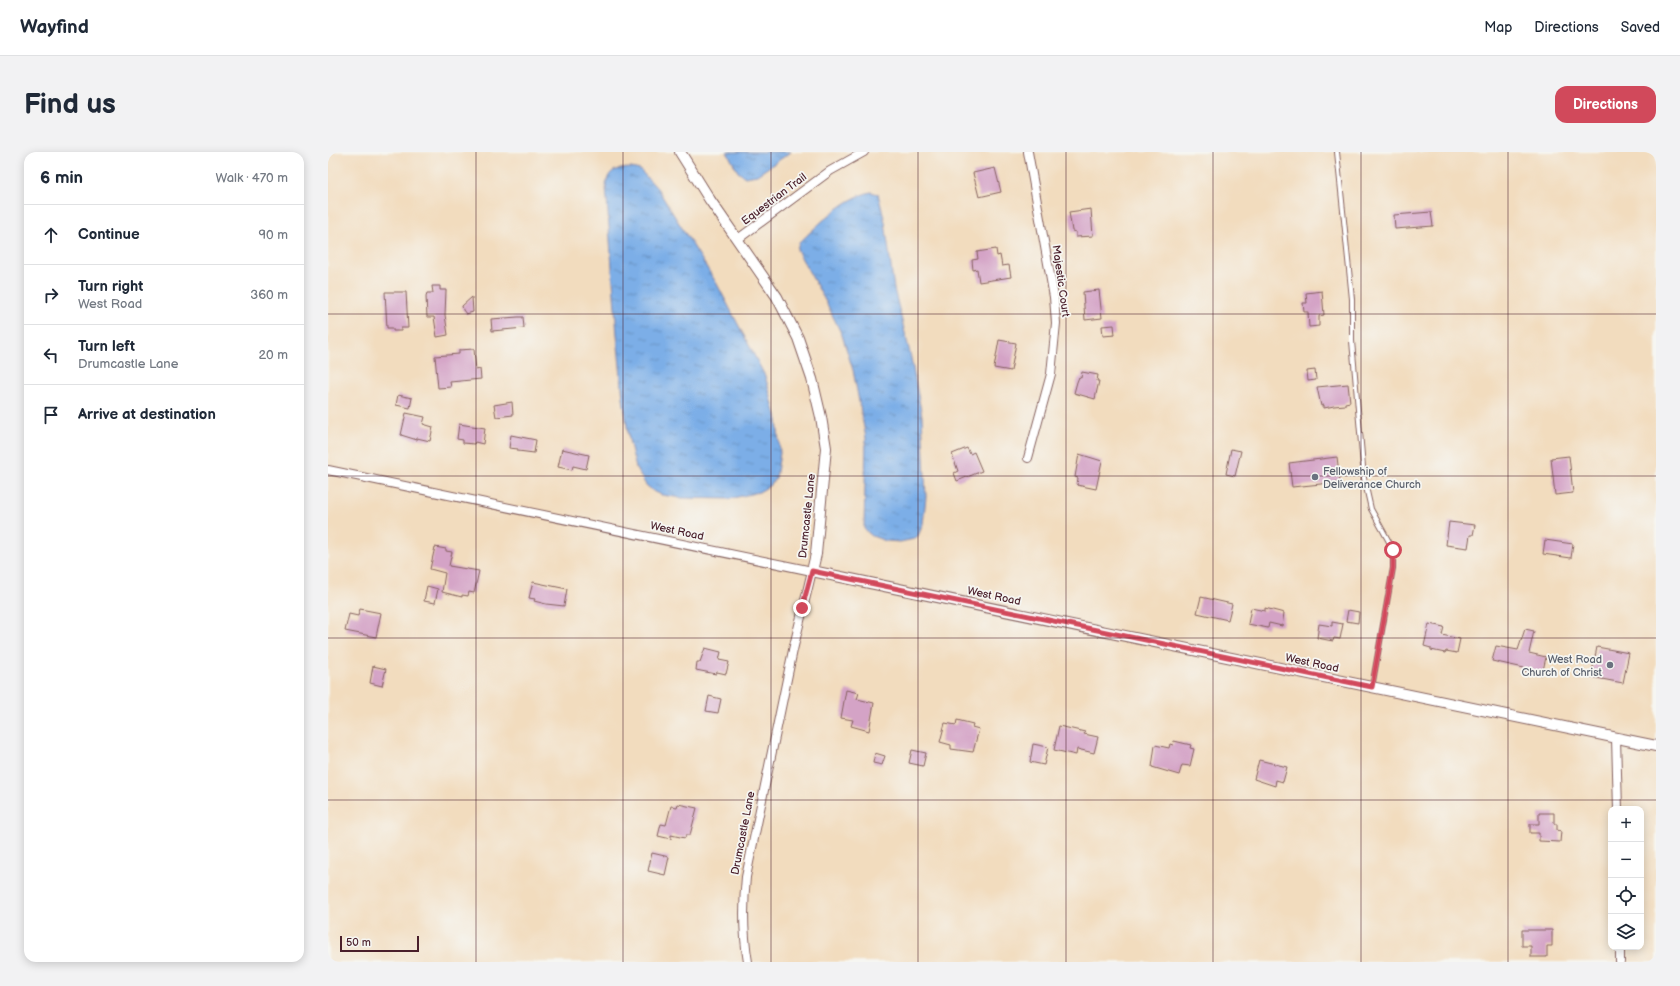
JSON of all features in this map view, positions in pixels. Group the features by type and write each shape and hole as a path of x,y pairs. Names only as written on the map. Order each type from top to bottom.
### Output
{"street":[{"name":"Drumcastle Lane","path":"680,152 710,200 777,297 798,338 812,379 821,417 826,448 816,554 793,650 746,877 744,900 744,938 748,962"},
{"name":"Equestrian Trail","path":"738,239 835,168 864,152"},
{"name":"Majestic Court","path":"1028,152 1054,297 1056,323 1051,374 1028,458"},
{"name":"West Road","path":"328,470 1656,746"},
{"path":"1616,738 1618,806"},
{"path":"1620,950 1620,962"}],"lane":[{"path":"1337,152 1352,299 1352,341 1364,478 1371,509 1393,550 1393,568 1372,687"}],"water":[{"path":"727,152 791,152 757,175 745,177 738,172"},
{"path":"631,168 640,170 657,188 717,284 765,376 777,419 780,453 776,478 769,486 759,492 729,499 682,498 662,495 653,491 646,485 636,468 629,440 623,398 606,186 607,180 611,173 621,169"},
{"path":"871,192 878,194 885,222 894,289 910,353 922,416 926,497 923,524 918,536 914,539 900,542 886,541 872,536 864,529 866,438 853,370 842,335 827,304 797,250 799,243 832,213 851,200"}],"building":[{"path":"995,168 1001,192 979,197 973,173"},
{"path":"1091,209 1093,236 1076,237 1076,232 1072,231 1069,212"},
{"path":"1431,212 1433,226 1395,229 1394,215"},
{"path":"996,249 997,256 1000,255 1002,266 1009,265 1011,277 979,282 977,269 973,270 972,260 978,259 977,252"},
{"path":"432,286 440,286 440,290 446,290 445,315 448,335 437,337 434,317 427,317 426,296 427,293 433,293"},
{"path":"1099,290 1102,318 1085,320 1083,292"},
{"path":"1322,291 1324,315 1319,316 1319,326 1309,327 1308,312 1304,312 1303,303 1307,303 1306,293"},
{"path":"385,292 406,292 408,328 401,328 401,331 393,331 393,328 387,328"},
{"path":"472,297 473,312 466,314 462,306"},
{"path":"523,317 524,328 492,331 491,319"},
{"path":"1114,325 1115,335 1103,336 1102,326"},
{"path":"999,340 1016,343 1011,371 994,368"},
{"path":"474,349 476,370 480,369 481,379 450,382 451,387 438,388 435,356 459,354 459,350"},
{"path":"1315,370 1316,380 1308,381 1307,371"},
{"path":"1082,372 1098,375 1097,381 1099,381 1095,399 1074,393 1079,377 1081,378"},
{"path":"1348,384 1350,402 1345,403 1345,405 1324,408 1324,405 1321,406 1317,387"},
{"path":"398,395 412,398 410,408 396,405"},
{"path":"512,402 513,415 496,417 494,405"},
{"path":"406,413 425,417 423,424 433,427 430,441 417,438 417,440 401,435"},
{"path":"459,424 485,428 483,444 475,442 474,444 463,443 463,440 457,439"},
{"path":"511,435 536,440 534,453 509,448"},
{"path":"967,448 970,454 974,452 982,471 957,481 954,473 958,471 952,454"},
{"path":"562,449 589,455 586,469 573,466 572,470 558,467"},
{"path":"1231,449 1241,451 1235,476 1226,474"},
{"path":"1079,454 1102,461 1096,489 1077,485 1078,478 1075,477"},
{"path":"1569,456 1573,493 1555,495 1551,458"},
{"name":"Fellowship of Deliverance Church","path":"1337,457 1340,482 1292,487 1289,463"},
{"path":"1449,522 1475,525 1473,535 1470,535 1468,548 1446,545"},
{"path":"1545,540 1573,544 1571,558 1543,554"},
{"path":"435,547 452,552 449,566 479,571 474,593 469,592 468,596 462,595 462,597 442,592 445,573 430,569"},
{"path":"533,582 567,589 564,606 546,604 529,598"},
{"path":"427,586 438,589 435,603 424,601"},
{"path":"1201,597 1232,604 1228,620 1197,613"},
{"path":"1251,608 1265,611 1265,608 1284,613 1282,626 1269,623 1268,628 1248,624"},
{"path":"360,609 381,613 376,637 345,631 349,614 358,616"},
{"path":"1348,610 1359,612 1358,623 1346,621"},
{"path":"1332,622 1343,624 1340,639 1334,638 1333,641 1317,638 1319,624 1332,626"},
{"path":"1429,624 1444,627 1442,635 1460,639 1457,653 1446,651 1445,653 1431,650 1431,648 1424,646"},
{"path":"1525,629 1534,631 1529,653 1546,657 1542,675 1524,671 1524,668 1492,661 1496,646 1518,650"},
{"name":"West Road Church of Christ","path":"1597,647 1629,653 1623,683 1591,677"},
{"path":"705,648 721,652 719,660 729,662 726,674 717,672 716,674 696,670 697,662 700,662"},
{"path":"373,666 386,669 382,686 370,683"},
{"path":"846,690 859,693 857,699 874,703 869,731 851,726 853,720 841,718"},
{"path":"709,696 721,699 718,713 706,711"},
{"path":"957,720 973,724 972,727 979,729 973,752 951,749 951,745 940,742 945,723 956,725"},
{"path":"1059,726 1085,732 1084,734 1098,737 1094,753 1077,749 1076,755 1054,750"},
{"path":"1174,741 1191,745 1190,748 1194,749 1190,766 1182,765 1179,775 1152,767 1155,745 1169,748 1170,744 1173,745"},
{"path":"1033,744 1048,747 1044,765 1030,762"},
{"path":"912,750 926,753 923,766 909,763"},
{"path":"875,753 885,756 882,765 873,763"},
{"path":"1259,760 1287,767 1283,782 1276,780 1275,786 1254,779"},
{"path":"678,804 697,808 690,835 686,835 685,838 671,835 671,839 658,836 661,824 666,825 671,806 677,807"},
{"path":"1539,813 1554,813 1554,824 1557,824 1557,830 1561,831 1560,842 1539,841 1539,833 1530,833 1530,824 1539,824"},
{"path":"652,853 669,857 665,875 648,871"},
{"path":"1522,930 1552,930 1552,946 1547,946 1547,957 1531,957 1531,946 1522,946"}],"place":[{"name":"Fellowship of Deliverance Church","path":"1315,477"},
{"name":"West Road Church of Christ","path":"1610,665"}],"route":[{"path":"802,608 812,571 1372,687 1393,568 1393,550"}]}
